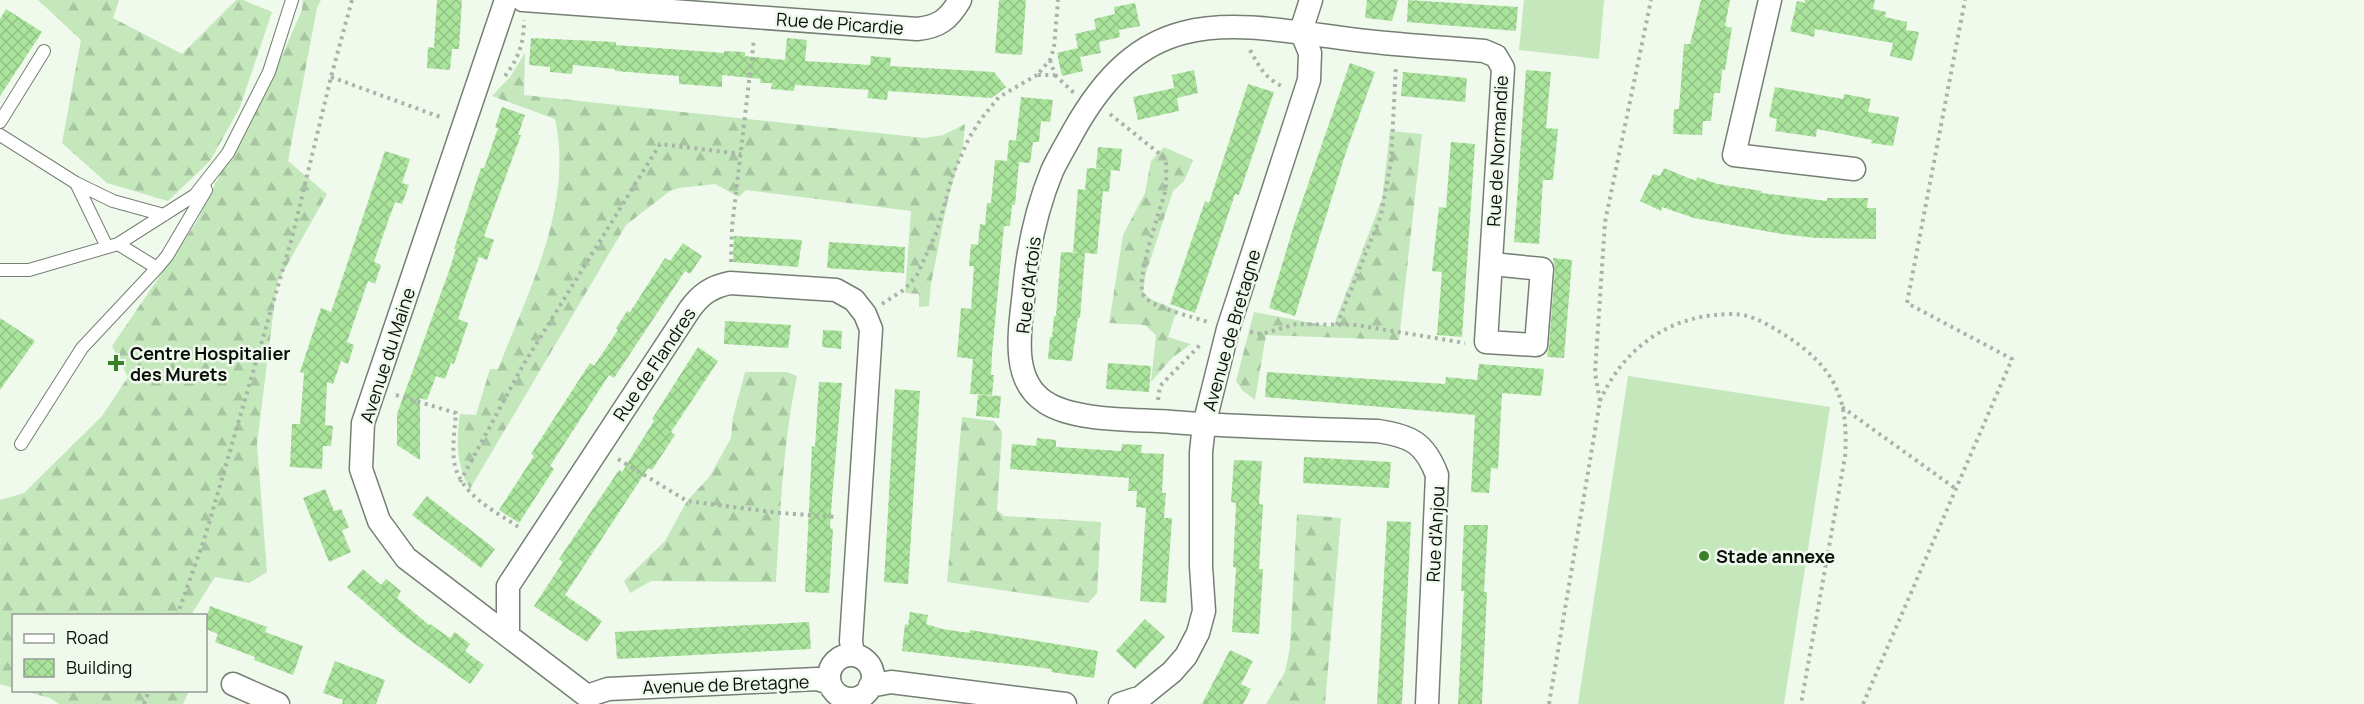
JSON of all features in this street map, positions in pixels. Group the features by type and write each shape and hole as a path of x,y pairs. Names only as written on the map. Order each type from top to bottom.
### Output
{"street":[{"name":"Avenue du Maine","path":"506,0 363,423 361,469 379,521 406,558 508,636 584,700"},
{"name":"Rue de Picardie","path":"523,0 708,6 917,29 933,28 953,14 960,0"},
{"path":"1301,31 1311,0"},
{"path":"1770,0 1734,155 1854,169"},
{"name":"Rue d'Artois","path":"1204,426 1068,413 1046,403 1031,392 1023,377 1020,358 1028,258 1037,217 1052,171 1092,100 1105,82 1130,60 1162,40 1198,28 1236,25 1301,31"},
{"name":"Rue de Normandie","path":"1301,31 1351,39 1484,51 1496,56 1503,68 1486,342"},
{"name":"Avenue de Bretagne","path":"1120,704 1141,697 1172,672 1186,656 1198,633 1204,611 1201,566 1201,453 1204,426 1228,329 1310,80 1310,53 1301,31"},
{"path":"1486,342 1536,345 1542,268 1492,264"},
{"name":"Rue de Flandres","path":"508,636 508,586 598,447 701,295 715,286 730,283 836,290 854,300 865,314"},
{"path":"853,655 851,641 871,347 871,329 865,314"},
{"name":"Rue d'Anjou","path":"1204,426 1378,431 1406,436 1428,454 1437,475 1427,704"},
{"path":"846,655 853,655 860,657 870,666 872,679 870,686 862,695 849,701 837,693 830,683 829,676 834,663 846,655"},
{"name":"Avenue de Bretagne","path":"584,700 608,689 817,680 830,683"},
{"path":"870,686 891,682 1065,704"},
{"path":"232,684 278,704"}],"lane":[{"path":"21,444 82,348 167,256 228,153 269,72 292,0"},
{"path":"0,122 44,51"},
{"path":"0,135 76,183 113,201 165,215"},
{"path":"0,270 29,270 112,245 195,195 228,153"},
{"path":"76,183 112,245 157,268"}],"path":[{"path":"177,614 205,537 285,261 352,0"},
{"path":"865,314 905,289 917,275 937,231 953,174 969,138 981,119 999,98 1037,75 1050,60 1054,48 1058,0"},
{"path":"1600,401 1595,373 1605,222 1651,0"},
{"path":"1863,704 2012,359 1907,303 1965,0"},
{"path":"1236,25 1259,68 1269,79 1280,86 1305,94"},
{"path":"730,283 732,227 755,30"},
{"path":"1337,325 1381,215 1391,162 1398,43"},
{"path":"1037,75 1055,75 1050,60"},
{"path":"331,77 464,126"},
{"path":"1092,100 1166,159 1166,189 1142,270 1140,286 1144,296 1155,304 1228,329 1262,334 1296,324 1356,325 1462,343 1486,342"},
{"path":"460,482 522,367 660,144 741,154"},
{"path":"1549,704 1600,401 1609,380 1622,362 1645,341 1672,326 1696,317 1723,315 1746,315 1769,325 1814,356 1830,375 1847,428 1845,457 1801,704"},
{"path":"1155,421 1160,386 1203,342 1228,329"},
{"path":"375,389 456,413 454,460 460,482 478,499 537,540"},
{"path":"1842,407 1956,489"},
{"path":"598,447 687,501 780,513 860,518"}],"green space":[{"path":"38,0 119,0 113,18 182,54 236,0 243,0 272,12 240,107 210,161 168,201 107,183 62,143 81,40"},
{"path":"303,0 321,0 317,8 288,161 327,194 277,283 257,444 267,572 249,583 215,577 192,614 12,614 12,688 0,684 0,500 24,493 102,416 128,377 112,346 196,223 228,158 266,92 302,10"},
{"path":"1524,0 1604,0 1599,59 1519,50"},
{"path":"525,53 524,95 925,138 943,135 965,124 963,146 948,199 931,284 929,306 919,307 919,294 905,293 911,211 746,190 739,197 715,184 670,191 626,225 470,489 462,471 458,453 460,414 476,415 490,369 498,369 545,247 558,184 559,151 555,119 492,96 510,77"},
{"path":"1390,131 1422,134 1399,340 1266,335 1255,400 1243,391 1236,381 1254,312 1333,327 1382,199"},
{"path":"1164,147 1193,160 1184,181 1173,191 1146,273 1143,292 1150,299 1177,310 1168,337 1191,344 1172,358 1151,382 1156,335 1145,325 1109,323 1123,235 1145,193 1151,161"},
{"path":"745,372 787,372 797,376 785,453 776,582 651,581 630,593 624,581 665,541 687,501 710,476 731,438 733,417"},
{"name":"Stade annexe","path":"1628,376 1830,407 1784,704 1578,704"},
{"path":"962,417 994,421 1002,432 997,510 1004,516 1101,522 1097,593 1088,603 947,582"},
{"path":"1297,514 1341,518 1325,704 1266,704 1285,672 1290,647"},
{"path":"28,692 189,692 183,704 59,704 50,698"}],"building":[{"path":"437,0 462,0 459,49 452,49 450,70 427,68 428,47 434,48"},
{"path":"999,0 1026,0 1022,55 995,53"},
{"path":"1367,0 1398,0 1392,21 1365,18"},
{"path":"1408,0 1518,7 1516,31 1407,22"},
{"path":"1701,0 1730,0 1725,26 1732,28 1725,70 1722,70 1720,93 1714,93 1711,121 1703,121 1702,135 1673,134 1674,109 1679,109 1684,44 1690,44"},
{"path":"1805,0 1875,0 1873,9 1886,12 1885,17 1907,22 1906,30 1919,32 1912,61 1890,56 1893,43 1815,29 1814,37 1790,31 1797,1 1805,3"},
{"path":"1135,3 1140,26 1119,30 1120,37 1099,42 1101,53 1080,57 1075,34 1096,29 1094,19 1115,14 1114,7"},
{"path":"6,9 42,32 0,96 0,19"},
{"path":"531,38 616,42 616,45 724,53 724,51 745,52 745,56 785,60 787,38 807,40 805,61 870,65 871,56 891,58 890,66 994,72 1006,87 992,98 888,91 887,100 867,98 869,90 795,85 794,91 771,89 772,83 760,83 761,79 722,75 722,87 679,84 679,76 573,65 572,74 550,72 550,67 529,65"},
{"path":"1078,48 1083,71 1062,76 1057,53"},
{"path":"1350,63 1375,72 1346,152 1295,316 1269,308 1294,225"},
{"path":"1194,70 1198,93 1177,98 1179,111 1138,120 1133,97 1174,88 1172,75"},
{"path":"1526,70 1551,72 1546,128 1558,129 1553,180 1543,180 1539,244 1514,242"},
{"path":"1403,72 1467,78 1465,102 1401,96"},
{"path":"1248,84 1274,92 1239,195 1235,194 1195,313 1170,304 1205,201 1209,203"},
{"path":"1775,87 1843,99 1844,94 1871,99 1868,112 1899,117 1893,146 1871,143 1872,140 1817,129 1816,137 1775,131 1777,119 1769,117"},
{"path":"1021,97 1053,100 1050,122 1041,121 1039,142 1033,142 1030,163 1019,162 1015,205 1012,205 1010,226 1004,226 992,354 991,375 994,375 992,395 970,394 973,359 957,357 961,308 971,309 974,266 969,266 971,244 978,245 980,224 985,225 987,203 991,203 995,160 1007,161 1009,140 1020,141 1016,140"},
{"path":"502,107 525,115 518,135 521,135 484,236 494,240 487,260 479,257 458,319 468,323 454,364 451,363 445,379 436,376 427,400 420,398 420,460 397,445 397,414 449,271 481,168 484,168 498,128 495,127"},
{"path":"1451,142 1475,144 1462,337 1437,335 1442,272 1432,271 1439,207 1446,208"},
{"path":"1098,147 1122,149 1120,171 1111,170 1109,192 1103,191 1097,254 1085,253 1080,318 1078,318 1072,361 1048,359 1050,337 1052,337 1054,316 1056,316 1061,252 1082,253 1073,252 1078,189 1085,190 1087,168 1108,169 1096,168"},
{"path":"385,151 410,159 402,183 409,185 402,204 395,202 374,262 381,265 375,284 368,281 347,342 354,345 348,364 341,361 333,384 327,382 325,425 333,426 331,446 323,446 322,469 290,467 292,424 300,424 304,373 300,372 321,308 331,312"},
{"path":"1664,168 1696,181 1697,177 1718,184 1762,191 1761,193 1827,201 1827,198 1868,198 1867,208 1876,208 1876,239 1816,238 1782,234 1694,218 1662,207 1661,211 1640,201 1653,174 1660,176"},
{"path":"734,236 802,240 798,267 733,262"},
{"path":"829,242 905,247 904,273 827,268"},
{"path":"683,243 702,256 690,274 685,271 614,378 609,375 550,466 554,469 519,523 499,510 534,456 531,454 590,363 594,366 618,330 616,328 627,311 630,312 665,258 670,261"},
{"path":"1553,258 1572,260 1564,358 1547,357 1555,270"},
{"path":"0,318 35,341 0,390"},
{"path":"725,321 791,325 788,348 724,344"},
{"path":"823,330 842,331 841,349 822,347"},
{"path":"698,347 718,361 671,432 675,435 652,470 648,468 565,595 602,621 587,642 534,606 563,562 559,559 619,470 622,472 654,421 652,419"},
{"path":"1108,363 1151,366 1149,392 1106,389"},
{"path":"1479,364 1544,369 1541,396 1502,393 1498,469 1491,468 1489,493 1471,492 1475,415 1265,397 1267,372 1445,384 1446,377 1477,380"},
{"path":"819,382 842,383 830,528 833,529 829,593 805,592 812,446 815,447"},
{"path":"895,389 920,391 908,584 884,582"},
{"path":"978,395 1001,396 999,418 976,416"},
{"path":"1037,438 1056,440 1056,447 1121,451 1122,444 1142,445 1141,453 1164,454 1162,493 1166,493 1164,518 1172,518 1166,603 1140,601 1146,508 1136,507 1137,491 1128,491 1129,478 1010,469 1012,444 1036,446"},
{"path":"1304,457 1391,462 1389,488 1303,483"},
{"path":"1234,460 1262,461 1259,504 1263,505 1259,569 1263,569 1259,634 1232,632 1236,568 1233,567 1236,503 1231,502"},
{"path":"325,489 334,511 341,509 349,527 342,531 351,552 329,562 303,498"},
{"path":"427,496 495,549 481,568 412,515"},
{"path":"1387,521 1411,522 1402,704 1377,704"},
{"path":"1464,525 1488,525 1482,704 1458,704 1464,591 1461,591"},
{"path":"363,569 381,585 386,579 401,591 397,598 429,625 450,638 455,632 470,644 465,651 484,665 470,684 399,632 347,587"},
{"path":"210,606 267,627 265,632 303,646 293,675 215,642 218,634 207,629"},
{"path":"910,612 928,615 926,624 942,629 970,633 970,630 1098,651 1094,678 1051,672 1052,669 902,651 905,624 908,625"},
{"path":"1145,619 1165,637 1135,669 1116,651"},
{"path":"809,622 811,649 617,659 615,632"},
{"path":"1230,650 1253,661 1241,684 1251,689 1243,704 1202,704"},
{"path":"335,661 385,680 376,704 342,704 343,700 323,693"}],"place":[{"name":"Centre Hospitalier des Murets","path":"116,363"},
{"name":"Stade annexe","path":"1704,556"}]}
